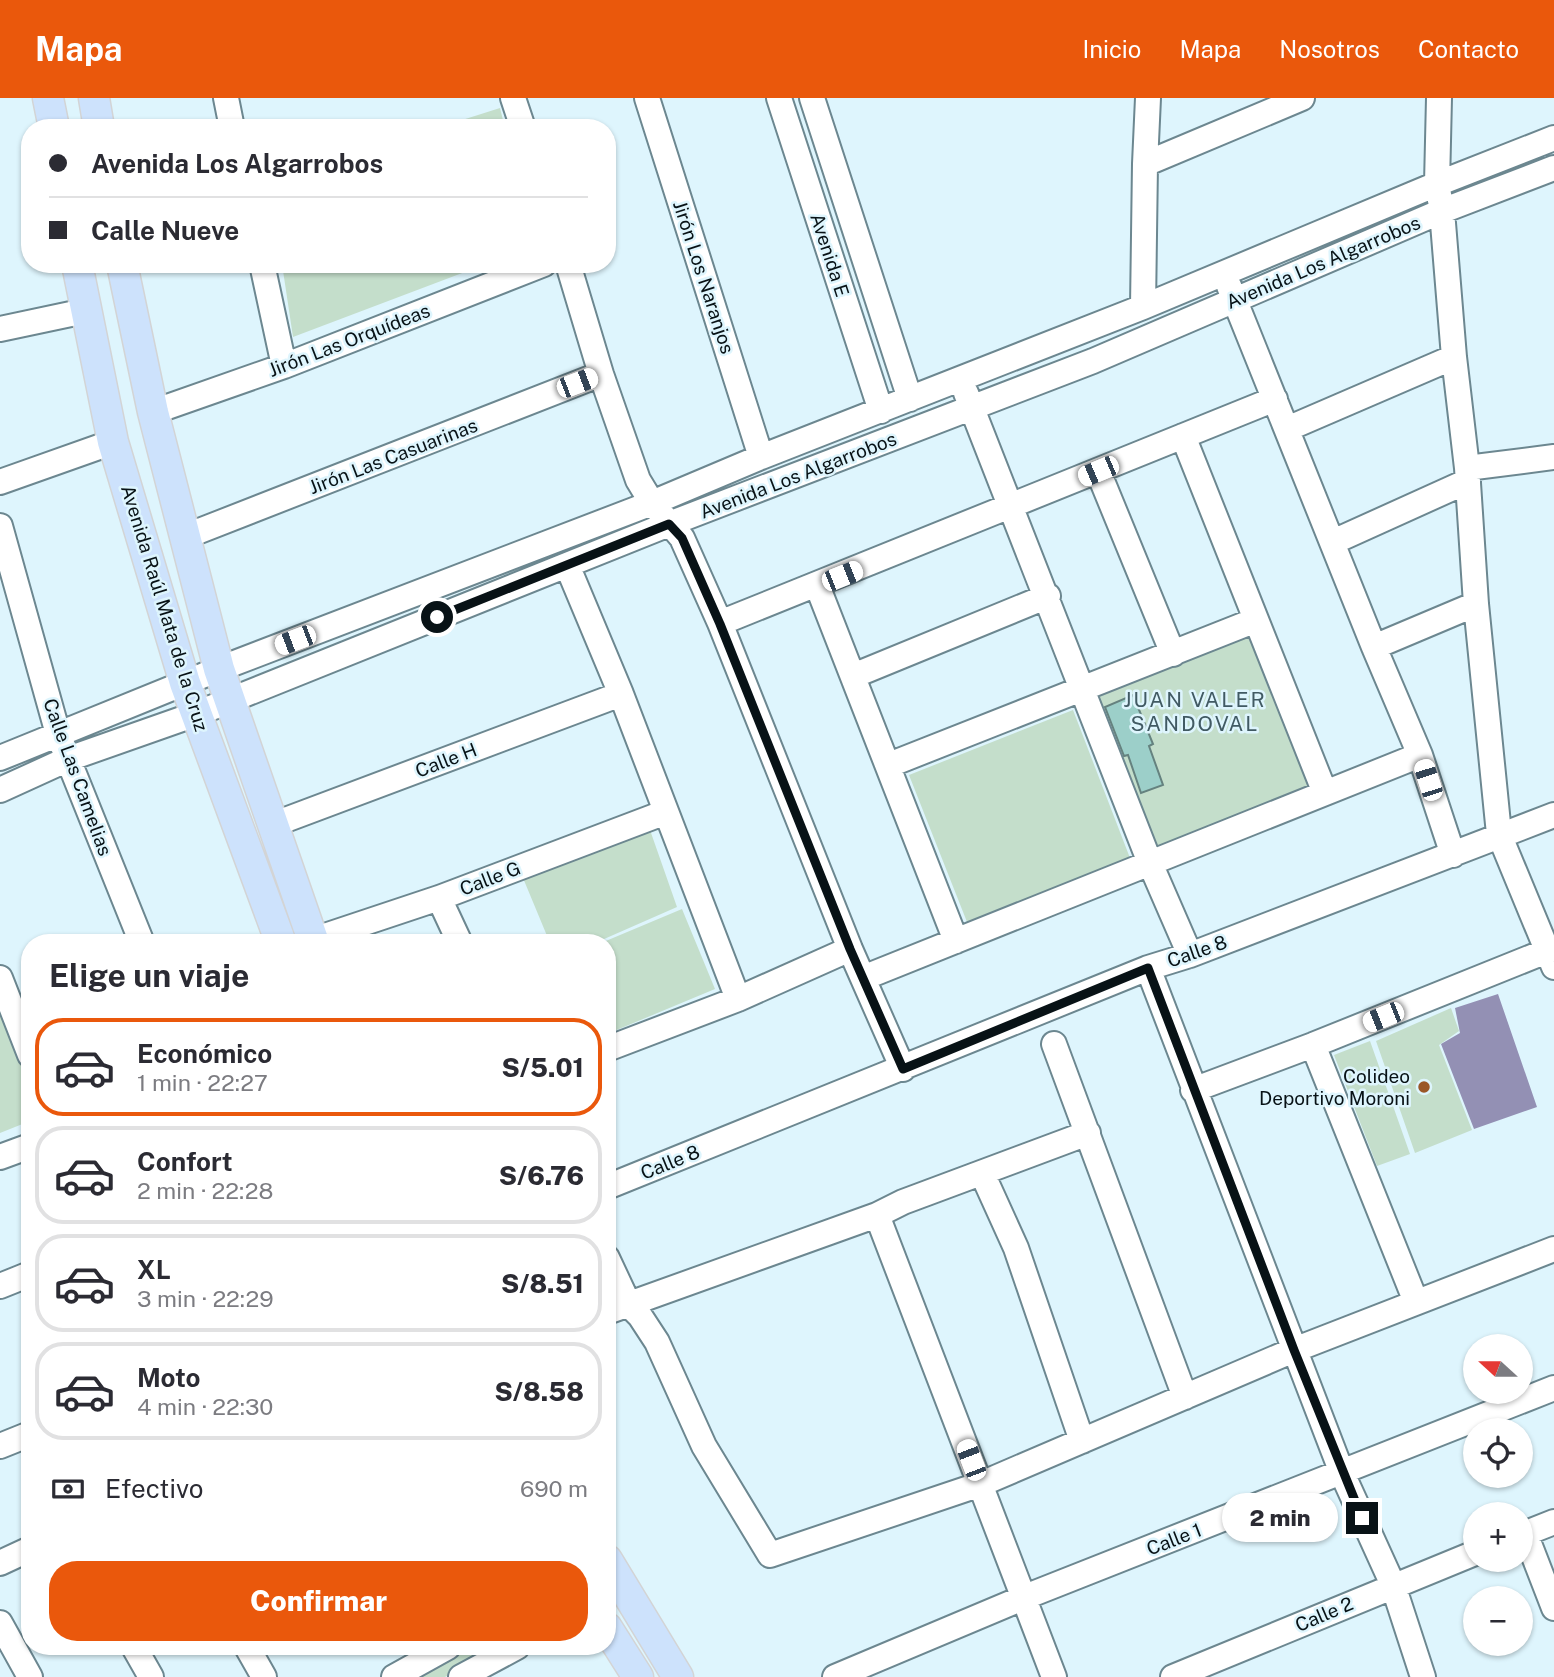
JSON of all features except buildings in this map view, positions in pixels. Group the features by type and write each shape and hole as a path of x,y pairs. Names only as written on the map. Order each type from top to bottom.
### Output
{"main road":[{"path":"48,98 52,119"},
{"path":"94,98 98,119"},
{"name":"Avenida Raúl Mata de la Cruz","path":"79,273 113,442 185,683 278,934"},
{"name":"Avenida Raúl Mata de la Cruz","path":"124,273 153,412 219,669 310,934"},
{"path":"616,1593 678,1677"},
{"path":"616,1642 638,1677"}],"street":[{"path":"226,98 230,119"},
{"path":"513,98 520,119"},
{"name":"Jirón Los Naranjos","path":"647,98 761,457"},
{"name":"Avenida E","path":"779,98 881,411"},
{"name":"Avenida E","path":"812,98 911,399"},
{"path":"1143,307 1148,98"},
{"path":"1145,164 1302,98"},
{"path":"1193,1090 1552,955 1499,834 1476,604 1468,474 1454,357 1442,211 1437,184 1439,98"},
{"name":"Avenida Los Algarrobos","path":"0,758 219,669 652,503 761,457 1143,307 1554,138"},
{"name":"Avenida Los Algarrobos","path":"0,790 68,758 196,714 669,524 1093,361 1442,211 1554,168"},
{"path":"264,273 284,366"},
{"name":"Jirón Las Orquídeas","path":"153,412 284,366 521,273"},
{"path":"571,273 601,374 638,480 652,503 682,538 720,624 850,949 903,1069"},
{"path":"1224,273 1420,755 1453,855"},
{"path":"0,329 85,311"},
{"path":"1287,429 1454,357"},
{"name":"Jirón Las Casuarinas","path":"184,537 601,374"},
{"path":"962,379 1150,863 1190,955"},
{"path":"720,624 1275,399"},
{"path":"1183,436 1325,793"},
{"path":"0,482 113,442"},
{"path":"1333,542 1468,474 1554,457"},
{"path":"1098,471 1173,654"},
{"name":"Calle Las Camelias","path":"0,526 58,734 138,934"},
{"path":"567,565 621,694 738,999"},
{"path":"817,585 956,940"},
{"path":"853,676 1048,596"},
{"path":"1374,647 1476,604"},
{"path":"888,765 1256,620"},
{"name":"Calle H","path":"272,825 621,694"},
{"path":"863,978 1420,755"},
{"name":"Calle G","path":"336,934 666,812"},
{"name":"Calle 8","path":"616,1183 1148,968 1190,955 1554,815"},
{"path":"439,898 456,934"},
{"path":"616,1046 738,999 850,949"},
{"path":"1148,968 1342,1473 1393,1585 1423,1677"},
{"path":"0,978 21,1032"},
{"path":"1054,1044 1185,1397"},
{"path":"1313,1045 1416,1302"},
{"path":"618,1308 877,1215 903,1202 1088,1133"},
{"path":"0,1157 21,1149"},
{"path":"982,1173 1016,1248 1082,1441"},
{"path":"877,1215 1054,1677"},
{"path":"618,1308 640,1316 657,1342 704,1447 770,1555 981,1484 1294,1350 1554,1249"},
{"path":"0,1286 21,1278"},
{"name":"Calle 1","path":"835,1677 1024,1597 1554,1388"},
{"path":"1533,1530 1554,1522"},
{"path":"0,1563 21,1553"},
{"name":"Calle 2","path":"1173,1677 1463,1558"},
{"path":"1533,1558 1554,1608"},
{"path":"0,1623 30,1677"},
{"path":"139,1655 151,1677"},
{"path":"252,1655 264,1677"},
{"path":"394,1677 434,1655"},
{"path":"461,1677 490,1670 508,1655"}],"green space":[{"path":"500,108 503,119 465,119"},
{"path":"283,273 462,273 293,337"},
{"path":"1251,635 1311,788 1154,851 1095,698"},
{"path":"1073,710 1130,858 967,922 909,775"},
{"path":"650,830 677,907 616,934 546,934 523,878"},
{"path":"682,909 715,989 616,1030 616,937"},
{"name":"Colideo Deportivo Moroni","path":"1451,1008 1459,1031 1439,1045 1472,1130 1415,1153 1376,1041"},
{"path":"0,1015 21,1065 21,1125 0,1133"},
{"path":"1370,1041 1410,1154 1377,1166 1334,1055"},
{"path":"450,1655 485,1655 445,1677 410,1677"}],"shaded area":[{"path":"1498,994 1537,1107 1474,1129 1441,1044 1460,1033 1455,1008"}],"place":[{"name":"Colideo Deportivo Moroni","path":"1424,1087"}],"district":[{"name":"JUAN VALER SANDOVAL","path":"1195,711"}],"route":[{"path":"437,617 669,524 682,538 720,624 850,949 903,1069 1148,968 1294,1350 1362,1518"}]}
